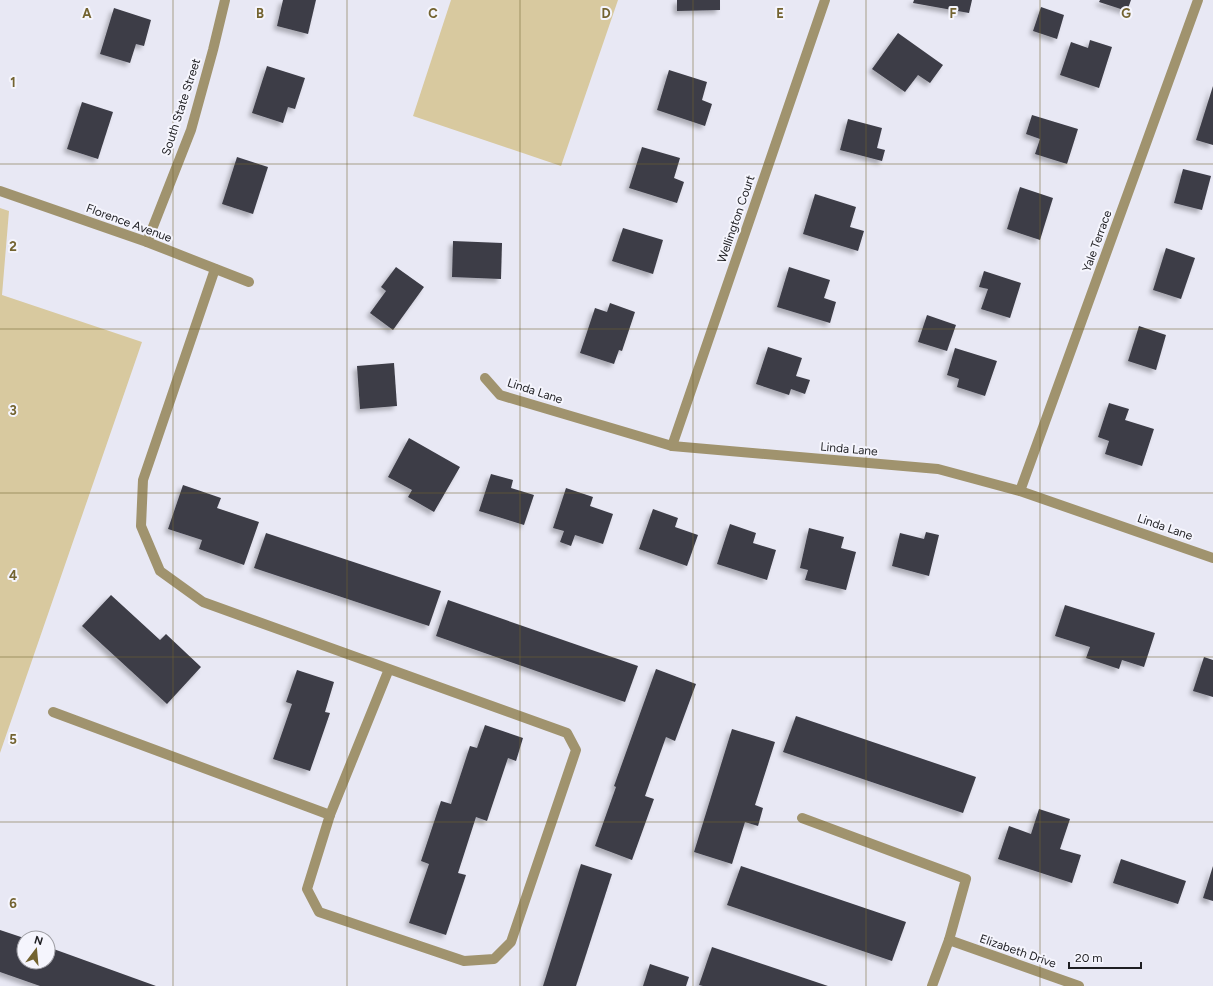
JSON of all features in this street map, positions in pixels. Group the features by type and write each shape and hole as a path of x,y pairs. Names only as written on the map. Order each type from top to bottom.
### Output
{"street":[{"name":"South State Street","path":"147,242 190,130 213,50 225,0"},
{"name":"Wellington Court","path":"672,446 825,0"},
{"name":"Yale Terrace","path":"1020,491 1198,0"},
{"name":"Florence Avenue","path":"0,191 147,242 249,282"},
{"path":"215,269 143,480 141,526 160,571 203,602 567,733 576,750 511,942 494,959 464,961 319,912 307,889 330,815 389,669"},
{"name":"Linda Lane","path":"485,378 500,395 672,446 938,469 1020,491 1213,558"},
{"path":"53,712 330,815"},
{"path":"802,818 966,879 949,940 932,986"},
{"name":"Elizabeth Drive","path":"949,940 1079,986"}],"shaded area":[{"path":"451,0 618,0 561,166 413,116"},
{"path":"0,208 9,211 2,295 142,342 0,753"}],"building":[{"path":"283,0 316,0 308,34 277,26"},
{"path":"677,0 720,0 720,10 677,11"},
{"path":"914,0 972,0 969,13 913,3"},
{"path":"1100,0 1131,0 1127,11 1099,2"},
{"path":"1041,7 1064,15 1057,39 1033,31"},
{"path":"114,8 151,20 144,46 136,44 130,63 100,54"},
{"path":"898,33 943,65 930,83 918,75 905,92 872,69"},
{"path":"1090,40 1112,47 1099,88 1060,75 1071,42 1088,48"},
{"path":"267,66 305,78 295,109 288,107 283,123 252,113"},
{"path":"669,70 707,82 702,100 712,104 705,126 657,110"},
{"path":"1213,86 1213,145 1196,140"},
{"path":"82,102 113,112 98,159 67,149"},
{"path":"1032,115 1078,129 1067,164 1035,154 1040,139 1026,134"},
{"path":"848,119 882,128 877,148 885,150 882,161 840,150"},
{"path":"642,147 680,158 674,178 684,182 677,203 629,188"},
{"path":"237,157 268,167 253,214 222,204"},
{"path":"1183,169 1211,176 1202,210 1174,203"},
{"path":"1020,187 1053,198 1040,240 1007,229"},
{"path":"815,194 856,207 850,227 864,231 858,251 803,234"},
{"path":"623,228 663,240 653,274 612,261"},
{"path":"453,241 502,243 501,279 452,277"},
{"path":"1166,248 1195,258 1181,299 1153,290"},
{"path":"396,267 424,287 393,330 370,313 386,291 381,287"},
{"path":"789,267 830,280 824,298 836,302 830,323 777,307"},
{"path":"984,271 1021,283 1010,318 981,309 988,289 979,287"},
{"path":"610,303 635,312 622,351 619,350 614,364 580,353 595,308 607,312"},
{"path":"927,315 956,325 947,351 918,342"},
{"path":"1139,326 1166,335 1156,370 1128,361"},
{"path":"768,347 802,358 796,376 810,380 805,394 791,389 789,395 756,384"},
{"path":"955,348 997,361 985,396 957,387 959,379 947,375"},
{"path":"394,363 397,406 360,409 357,366"},
{"path":"1109,403 1129,409 1125,420 1154,429 1142,466 1105,454 1109,441 1098,437"},
{"path":"409,438 460,467 434,512 408,497 412,490 388,477"},
{"path":"491,474 513,480 511,488 534,495 524,525 479,511"},
{"path":"183,485 221,498 217,508 259,522 244,565 199,549 202,540 168,529"},
{"path":"566,488 593,497 590,506 613,514 603,544 575,535 571,546 560,542 564,531 553,528"},
{"path":"653,509 678,518 675,527 698,535 687,566 639,549"},
{"path":"730,524 756,533 753,543 776,550 767,580 717,564"},
{"path":"809,528 844,537 841,548 856,552 846,590 805,580 808,570 800,568"},
{"path":"926,532 939,535 929,576 892,566 900,533 924,539"},
{"path":"266,533 441,591 429,626 254,568"},
{"path":"111,595 160,640 166,634 201,667 167,704 82,626"},
{"path":"448,600 638,666 625,702 436,636"},
{"path":"1065,605 1155,633 1144,667 1122,660 1119,669 1086,658 1090,647 1055,636"},
{"path":"1204,657 1213,660 1213,697 1193,691"},
{"path":"656,669 696,684 675,741 666,737 645,796 654,799 632,860 595,846 616,787 614,786"},
{"path":"297,670 334,682 325,712 330,713 310,771 273,759 292,704 286,702"},
{"path":"796,716 976,777 963,813 783,752"},
{"path":"485,725 523,738 516,761 508,758 487,821 476,817 458,873 466,875 446,935 409,923 429,864 421,861 441,801 451,804 470,746 477,748"},
{"path":"732,729 775,742 755,805 763,808 758,826 745,822 732,864 694,852"},
{"path":"1039,809 1070,819 1060,849 1081,855 1072,883 998,859 1009,826 1031,834"},
{"path":"1121,859 1186,881 1178,904 1113,883"},
{"path":"581,864 612,874 576,986 543,986"},
{"path":"741,866 906,922 892,961 727,905"},
{"path":"1213,866 1213,901 1203,898"},
{"path":"0,930 16,935 16,970 56,970 56,950 156,986 40,986 0,972"},
{"path":"712,947 828,986 699,985"},
{"path":"650,964 689,977 686,986 643,986"}]}
